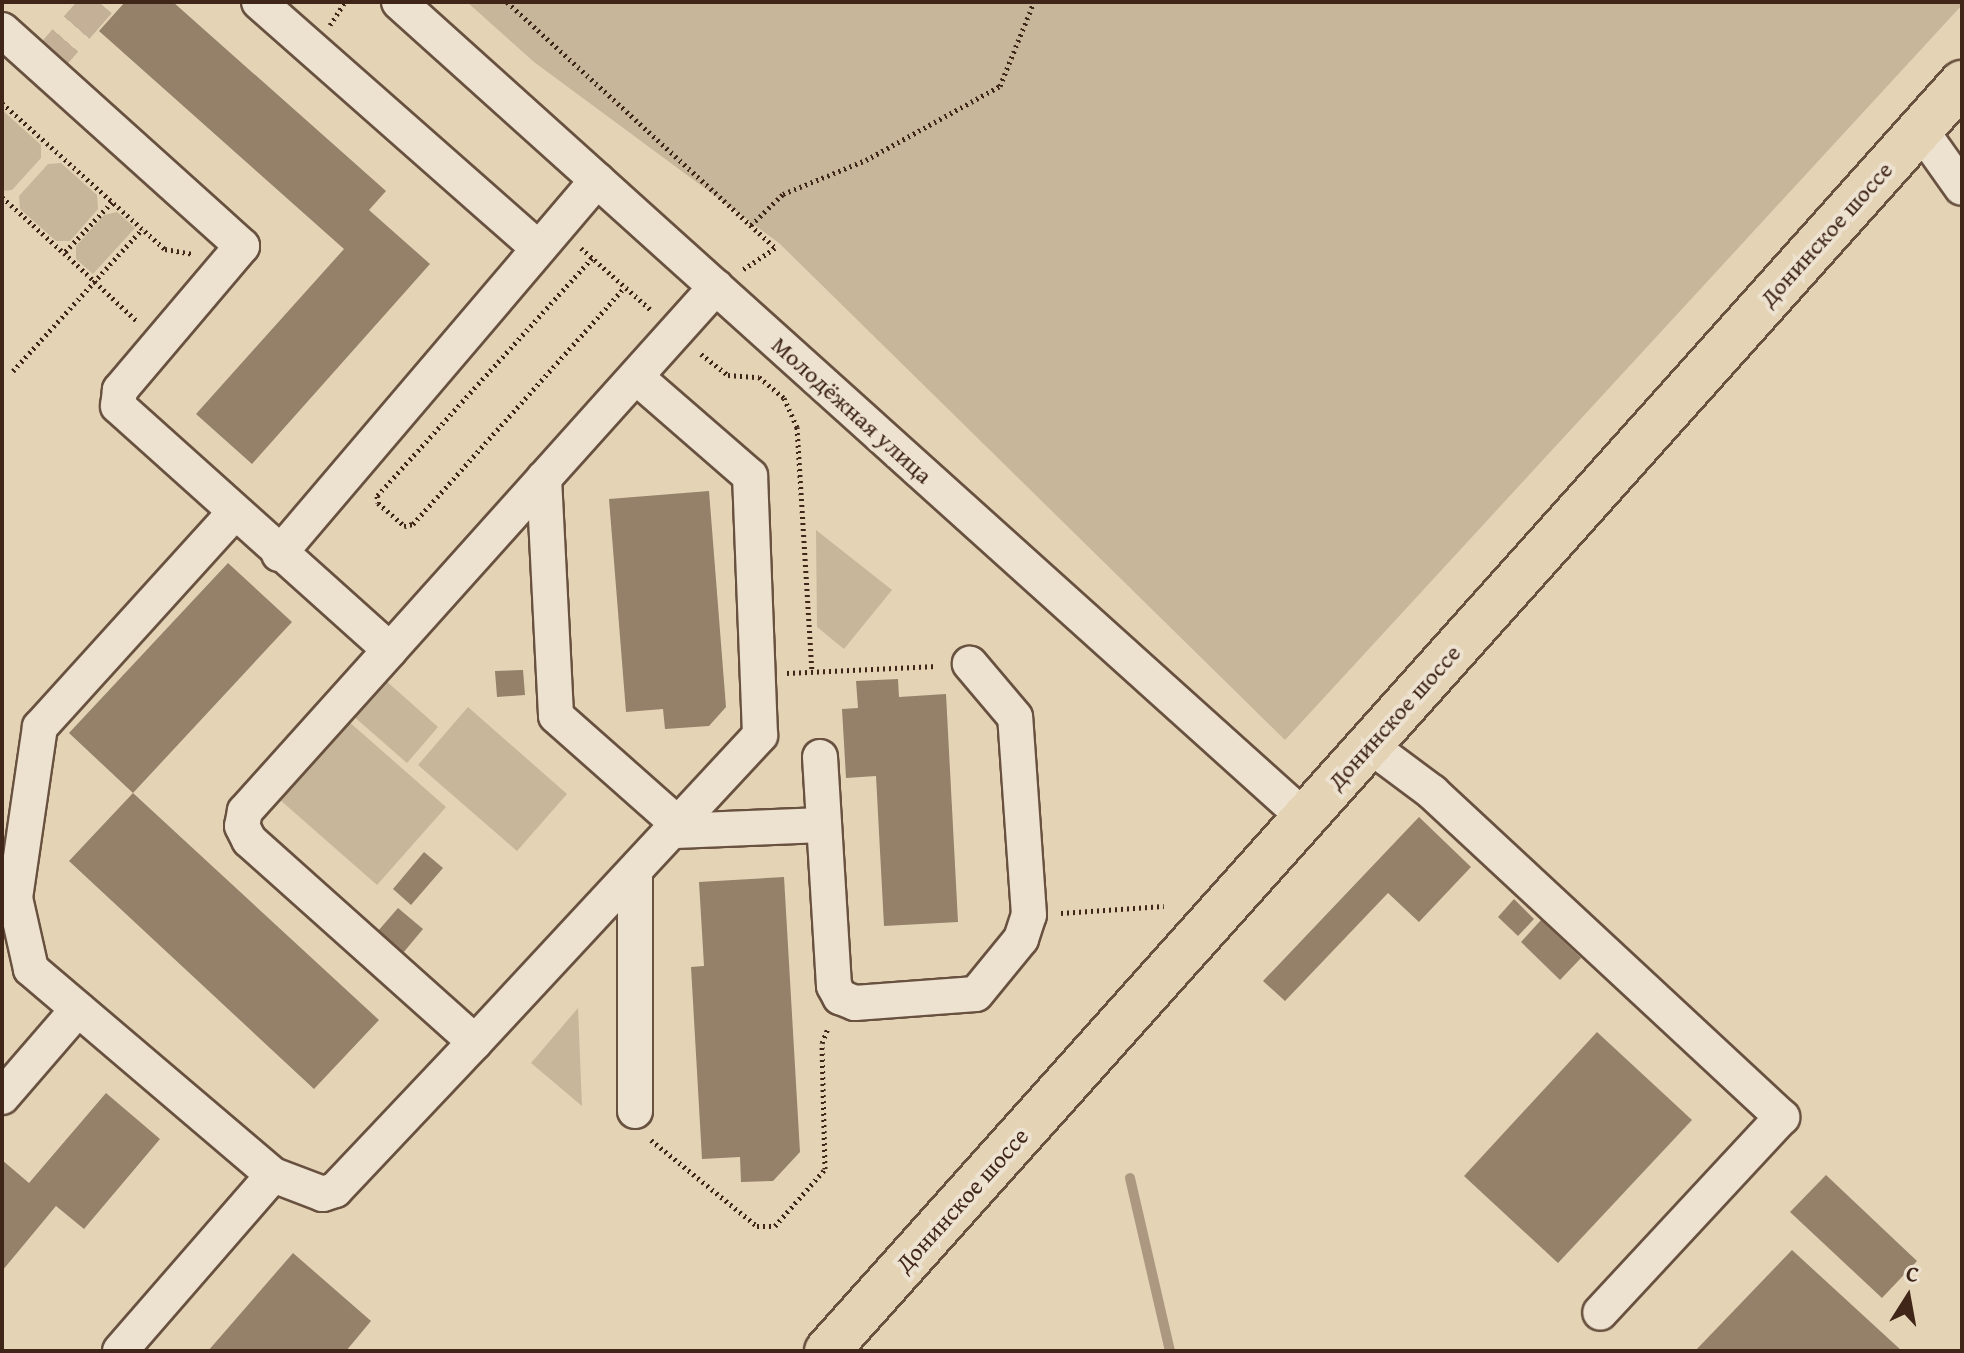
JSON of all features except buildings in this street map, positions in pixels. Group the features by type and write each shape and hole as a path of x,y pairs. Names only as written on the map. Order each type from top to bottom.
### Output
{"main road":[{"name":"Донинское шоссе","path":"827,1351 1962,83"}],"street":[{"path":"259,2 548,238"},
{"name":"Молодёжная улица","path":"399,2 1304,817"},
{"path":"2,30 241,243 242,251 233,262 120,390 118,406 233,514 390,650"},
{"path":"1920,129 1962,188"},
{"path":"279,554 597,180"},
{"path":"475,1042 249,840 242,826 245,811 716,287"},
{"path":"233,514 40,727 15,898 31,969 273,1175 310,1192 335,1190 760,735 750,476 636,377"},
{"path":"544,478 556,716 676,828 824,825"},
{"path":"820,757 834,986 840,997 855,1003 976,994 1021,939 1029,915 1015,717 970,664"},
{"path":"1369,745 1432,792 1782,1117 1600,1313"},
{"path":"635,872 635,1111"},
{"path":"2,1097 78,1009"},
{"path":"120,1351 273,1175"}],"path":[{"path":"507,2 775,248 716,287"},
{"path":"751,225 783,194 866,160 1000,86 1030,4"},
{"path":"322,17 343,35"},
{"path":"2,103 165,249 233,262"},
{"path":"2,197 161,343"},
{"path":"64,253 112,202"},
{"path":"13,371 142,229"},
{"path":"548,238 592,258 723,373 759,377 784,398 797,427 812,672"},
{"path":"592,258 377,496 378,503 404,526 413,524 625,287"},
{"path":"760,675 970,664"},
{"path":"1029,915 1164,906"},
{"path":"635,1111 644,1135 757,1226 775,1226 825,1169 822,1043 840,997"}],"shaded area":[{"path":"467,2 1962,2 1962,5 1285,740 779,243 534,62"},
{"path":"2,110 41,145 41,158 12,190 2,191"},
{"path":"61,163 97,195 98,209 70,241 56,241 20,209 19,196 48,164"},
{"path":"117,212 135,228 93,274 76,259 76,246 104,215"},
{"path":"816,530 892,590 844,649 817,627"},
{"path":"384,679 438,727 407,763 352,715"},
{"path":"468,707 567,794 517,851 418,765"},
{"path":"347,720 446,807 377,885 279,799"},
{"path":"578,1008 582,1106 531,1063"}],"waterway":[{"path":"1130,1178 1170,1351"}],"tunnel":[{"path":"43,66 99,2"}]}
